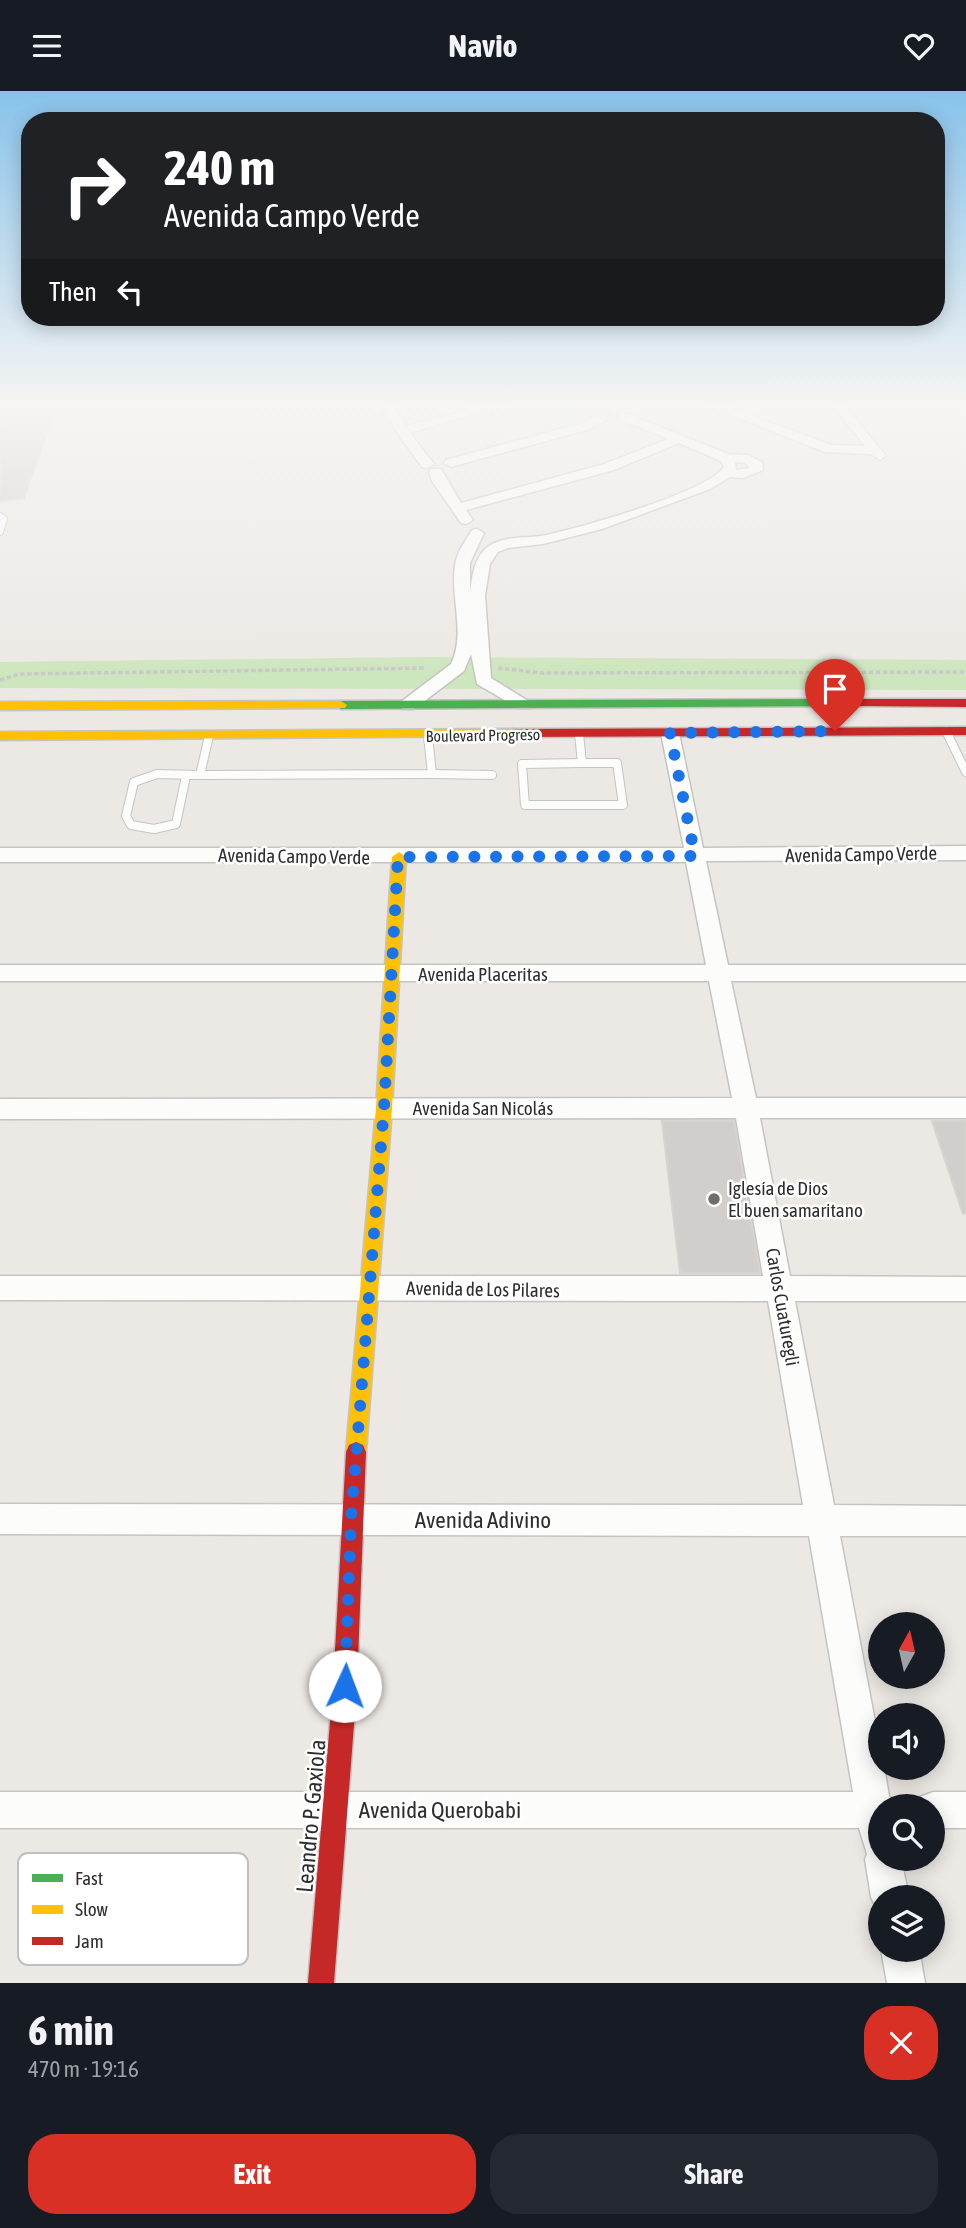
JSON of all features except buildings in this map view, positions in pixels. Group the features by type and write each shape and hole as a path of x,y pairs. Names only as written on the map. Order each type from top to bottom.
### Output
{"main road":[{"name":"Boulevard Progreso","path":"3,707 966,703"},
{"name":"Boulevard Progreso","path":"0,736 428,736 966,731"},
{"name":"Leandro P. Gaxiola","path":"321,1983 345,1686 351,1520 384,1108 398,857"}],"street":[{"path":"449,495 477,533 508,543"},
{"path":"457,507 501,495"},
{"path":"408,705 471,652 479,571 488,553 495,547 547,539 682,495"},
{"path":"477,533 464,556 461,569 471,652 483,680 524,704"},
{"path":"461,569 479,571"},
{"name":"Carlos Cuaturegli","path":"670,733 746,1108 873,1794"},
{"name":"Avenida Campo Verde","path":"0,855 398,857 966,853"},
{"name":"Avenida Placeritas","path":"0,973 966,973"},
{"name":"Avenida San Nicolás","path":"0,1108 966,1108"},
{"name":"Avenida de Los Pilares","path":"0,1288 966,1289"},
{"name":"Avenida Adivino","path":"0,1519 966,1521"},
{"name":"Avenida Querobabi","path":"0,1810 333,1810 868,1820"},
{"path":"945,1810 966,1810"},
{"path":"902,1962 906,1983"}],"lane":[{"path":"0,516 4,519 0,532"},
{"path":"946,731 966,772"},
{"path":"579,734 582,763"},
{"path":"200,775 209,736"},
{"path":"428,736 432,774"},
{"path":"582,763 617,763 623,805 525,805 522,764 582,763"},
{"path":"186,776 176,824 164,829 146,831 131,825 127,816 134,782 150,775 492,775"}],"path":[{"path":"0,680 20,674 471,652 542,673 966,672"}],"green space":[{"path":"430,657 966,660 966,690 0,688 0,662"}],"traffic: fast":[{"path":"341,705 859,703"}],"traffic: slow":[{"path":"0,706 341,705"},
{"path":"0,736 513,733"},
{"path":"356,1452 384,1108 399,857"}],"traffic: jam":[{"path":"859,703 966,703"},
{"path":"513,733 966,731"},
{"path":"321,1983 345,1686 356,1452"}],"place":[{"name":"Iglesía de Dios El buen samaritano","path":"714,1199"}],"route":[{"path":"345,1686 351,1520 384,1108 398,857 695,856 670,733 835,731"}]}
